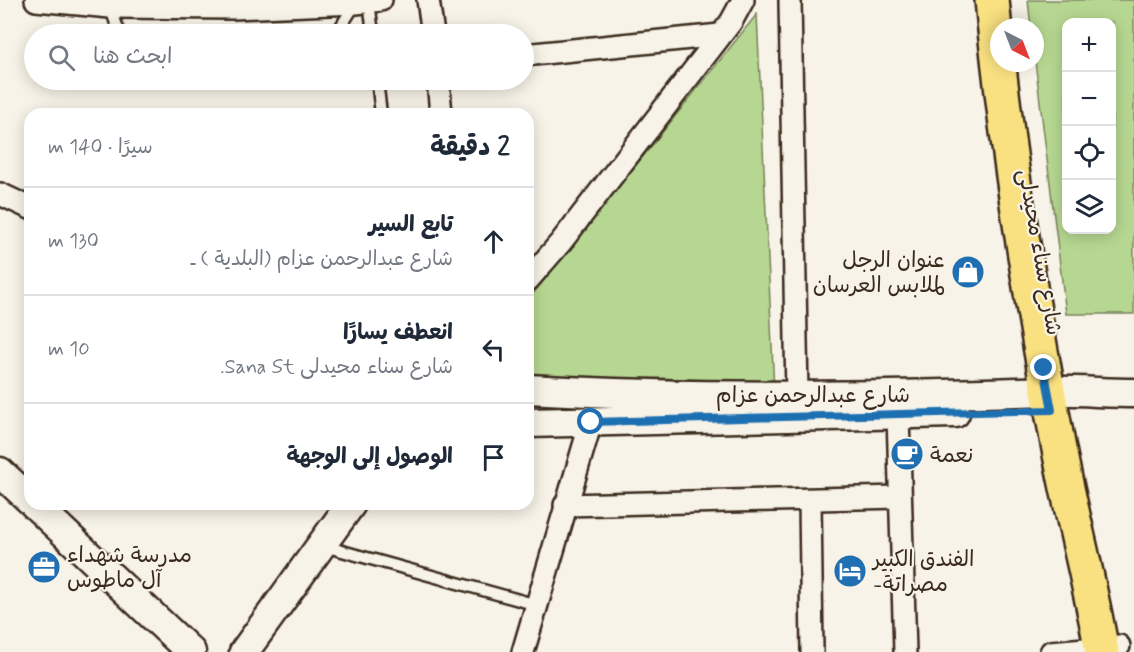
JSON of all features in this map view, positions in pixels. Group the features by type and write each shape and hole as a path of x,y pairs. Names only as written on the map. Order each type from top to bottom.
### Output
{"main road":[{"path":"992,0 1009,154 1058,400"},
{"path":"1008,0 1010,18"},
{"name":"شارع سناء محيدلى","path":"1015,72 1058,400 1110,650"},
{"name":"شارع عبدالرحمن عزام","path":"534,389 620,394 1058,400 1134,393"},
{"path":"534,423 898,414 1058,400 1134,411"},
{"path":"0,472 24,494"},
{"path":"40,510 191,652"},
{"path":"244,652 347,510"}],"street":[{"path":"36,0 110,7 233,8 369,1"},
{"path":"428,0 432,24"},
{"path":"534,273 568,233 731,22 743,0"},
{"path":"790,0 797,396"},
{"path":"534,54 720,35"},
{"path":"439,90 440,108"},
{"path":"0,194 24,205"},
{"path":"898,414 905,652"},
{"path":"523,652 591,422"},
{"path":"566,505 900,497"},
{"path":"810,500 812,652"},
{"path":"1052,652 1110,650"}],"lane":[{"path":"347,24 369,1"},
{"path":"369,1 372,24"},
{"path":"110,7 116,24"},
{"path":"379,90 380,108"},
{"path":"321,545 537,605"}],"green space":[{"path":"1028,0 1134,0 1134,314 1066,314 1036,72 1044,72 1044,18 1030,18"},
{"path":"757,14 774,391 534,390 534,293"}],"place":[{"name":"عنوان الرجل لملابس العرسان","path":"968,272"},
{"name":"نعمة","path":"907,454"},
{"name":"مدرسة شهداء آل ماطوس","path":"44,567"},
{"name":"الفندق الكبير -مصراتة","path":"850,571"}],"route":[{"path":"591,422 1052,410 1044,368"}]}
